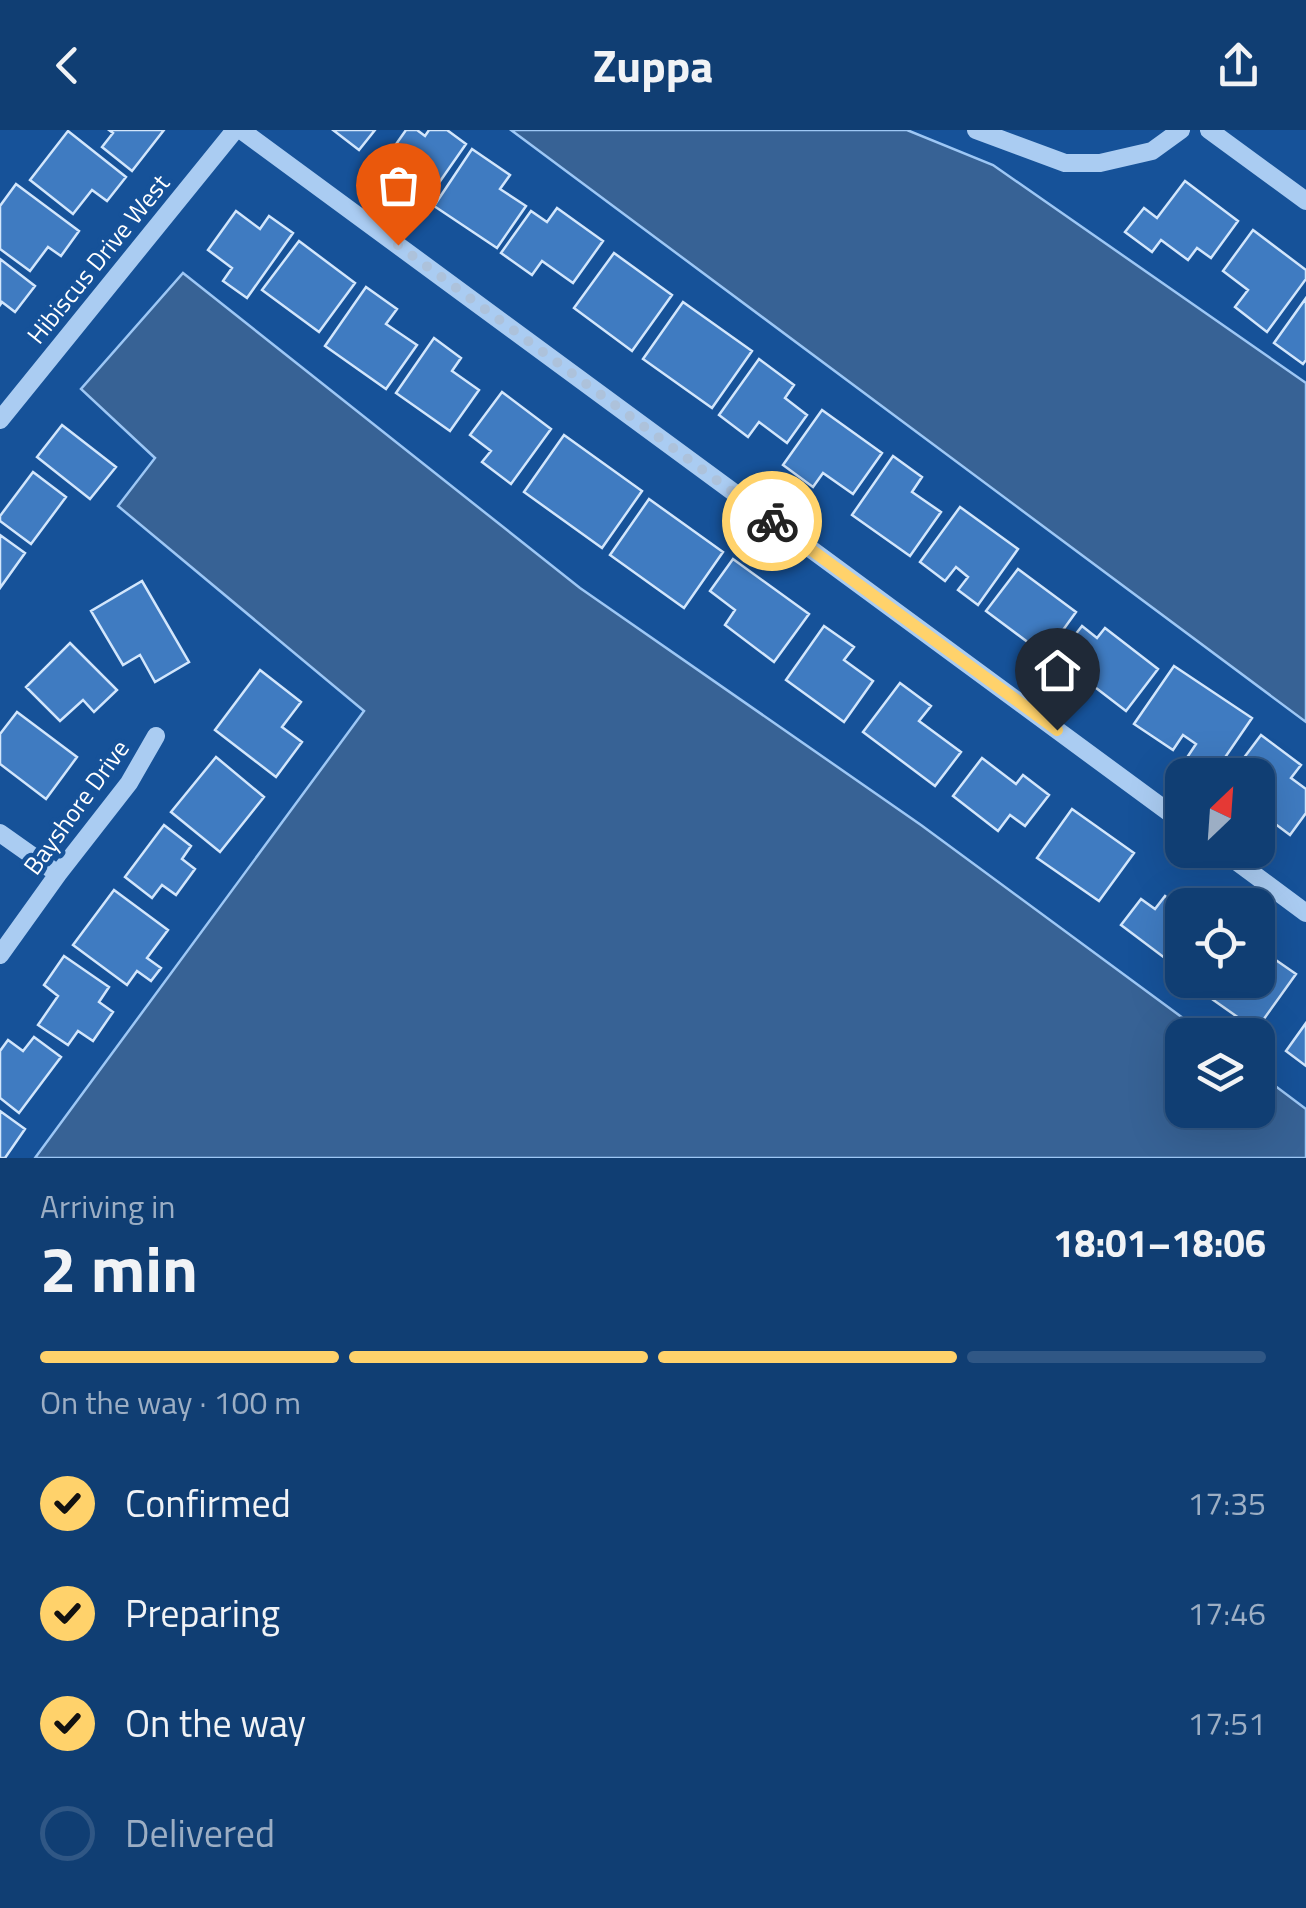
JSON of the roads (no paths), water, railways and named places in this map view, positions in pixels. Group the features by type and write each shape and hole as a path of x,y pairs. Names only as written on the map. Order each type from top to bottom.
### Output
{"street":[{"name":"Hibiscus Drive West","path":"0,420 238,130"},
{"path":"238,130 1165,810"},
{"path":"976,130 1065,163 1100,163 1152,151 1181,130"},
{"path":"1209,130 1306,201"},
{"name":"Bayshore Drive","path":"0,954 128,783 156,736"},
{"path":"0,833 58,874"},
{"path":"1245,868 1306,913"}],"water":[{"path":"511,130 907,130 993,165 1306,383 1306,722"},
{"path":"183,273 580,588 921,825 1183,1018 1165,1018 1165,1128 1275,1128 1275,1086 1306,1109 1306,1158 35,1158 364,711 118,506 155,458 81,389"}]}
